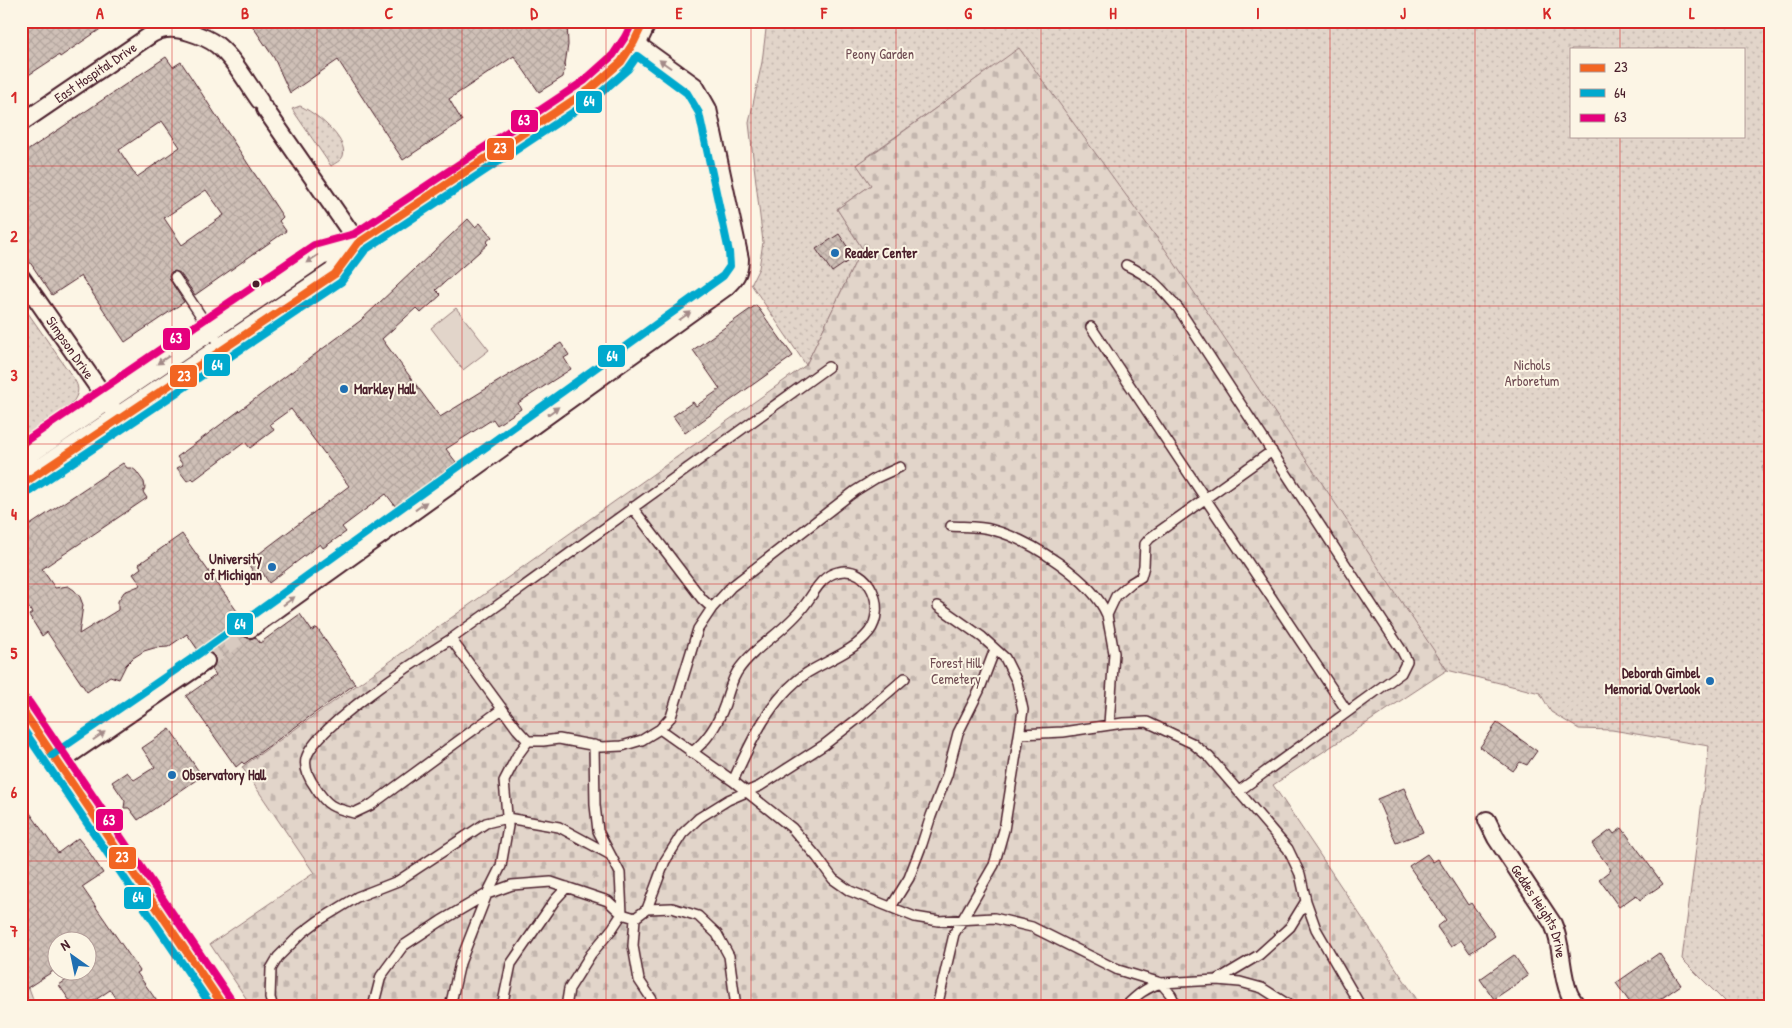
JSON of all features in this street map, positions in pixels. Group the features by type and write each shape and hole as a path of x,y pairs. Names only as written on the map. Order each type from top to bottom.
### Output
{"street":[{"name":"East Hospital Drive","path":"21,123 160,30 173,28 204,38 217,45 229,58 358,243"},
{"path":"21,456 320,253 358,243 590,89 621,62 639,32 695,86 708,109 740,259 740,270 725,288 250,629"},
{"path":"21,485 335,274 358,243"},
{"name":"Simpson Drive","path":"21,277 120,419"},
{"path":"58,763 206,660"},
{"path":"21,708 224,1007"},
{"name":"Geddes Heights Drive","path":"1487,820 1496,838 1559,936 1564,974 1570,994 1578,1007"}],"lane":[{"path":"1126,265 1144,274 1161,288 1178,308 1397,643 1407,662 1401,672 1239,791"},
{"path":"175,277 223,349"},
{"path":"1091,327 1347,711"},
{"path":"502,709 371,805 354,814 336,809 324,801 308,777 306,759 330,726 420,658 451,639 828,367"},
{"path":"1107,615 1116,596 1140,577 1143,572 1147,540 1272,451"},
{"path":"451,639 517,729 528,741 558,739 594,746 622,746 642,740 660,729 671,716 698,629 712,608 731,587 855,491 876,478 900,467"},
{"path":"632,507 702,599 712,608"},
{"path":"951,526 991,529 1010,535 1037,549 1061,566 1100,601 1107,615 1114,653 1109,724"},
{"path":"691,753 701,745 714,728 732,683 744,663 804,607 818,585 829,575 838,571 858,574 873,589 877,604 876,618 870,630 858,644 806,674 784,693 757,733 733,781"},
{"path":"937,1007 954,934 994,865 1004,830 1023,710 1017,682 1006,658 982,637 955,620 938,606"},
{"path":"891,907 908,878 915,861 947,775 958,733 979,691 995,649"},
{"path":"658,1007 639,980 633,946 635,918 647,909 665,861 682,834 699,818 728,800 760,786 824,745 906,678"},
{"path":"1020,734 1063,732 1109,724 1147,722 1184,740 1209,757 1288,849 1300,874 1306,901 1316,929 1361,1007"},
{"path":"660,729 691,753 733,781 792,828 833,879 850,891 915,917 939,922 994,918 1032,927 1118,970 1161,983 1171,995 1177,1007"},
{"path":"450,1007 460,964 487,894 501,866 508,826 504,781 517,756 528,741"},
{"path":"566,1007 569,989 590,954 612,930 622,914 620,873 608,854 598,832 595,805 594,746"},
{"path":"273,1007 270,998 272,969 278,956 302,933 357,897 398,881 486,823 507,818 559,827 608,854"},
{"path":"373,1006 381,976 403,946 487,894 512,885 551,882 608,902 622,914 635,918"},
{"path":"502,1007 511,964 555,900 567,887"},
{"path":"1217,980 1259,955 1290,927 1306,901"},
{"path":"647,909 672,908 698,916 717,934 729,956 736,1007"},
{"path":"1125,1007 1143,990 1161,983 1217,980 1240,982 1262,988 1292,1007"}],"green space":[{"name":"Nichols Arboretum","path":"767,21 1771,21 1771,462 1762,467 1771,488 1771,1007 1730,1007 1682,959 1709,746 1612,730 1579,729 1551,712 1540,693 1447,670 1019,49 857,164 871,185 837,209 862,248 806,365 751,284 759,268 763,242 749,123 762,62"},
{"name":"Forest Hill Cemetery","path":"1019,48 1165,249 1447,670 1273,785 1422,1007 252,1007 210,944 314,873 242,767 806,365 862,248 837,209 871,185 857,165"},
{"path":"300,106 329,126 341,142 343,156 331,166 292,109"},
{"path":"21,303 74,379 78,390 69,406 21,439"},
{"path":"456,308 489,350 463,370 431,328"},
{"path":"29,988 36,1007 21,1007 21,989 23,991"}],"building":[{"path":"21,21 112,21 60,57 59,55 21,80"},
{"path":"249,21 567,21 568,45 563,77 539,92 514,56 449,99 462,121 403,160 338,60 290,93 274,58"},
{"path":"166,57 173,67 181,62 283,217 279,221 286,231 195,295 180,273 171,272 169,275 170,280 184,302 125,342 81,276 52,295 21,249 21,155","holes":["162,121 180,147 137,177 119,150","206,190 224,215 182,245 164,218"]},
{"name":"Markley Hall","path":"468,219 475,227 480,223 492,237 486,242 488,244 436,290 441,295 421,313 416,308 382,339 440,417 561,343 569,355 564,358 571,369 518,403 521,409 497,425 493,419 446,449 456,462 396,507 386,494 342,527 346,532 323,548 320,544 269,583 262,572 256,576 249,565 254,562 252,559 349,486 291,409 270,424 274,430 250,448 245,442 194,480 192,478 187,481 177,468 183,465 177,457 360,321"},
{"name":"Reader Center","path":"839,234 854,257 832,272 816,249"},
{"path":"756,305 793,356 685,433 673,416 693,402 696,406 720,389 693,350"},
{"path":"123,463 127,468 132,468 136,471 144,482 145,488 143,492 147,498 42,569 55,588 68,586 80,597 83,605 79,634 118,610 118,601 124,592 141,585 133,574 141,568 139,564 182,534 244,621 240,630 242,635 250,639 255,637 260,643 300,614 312,631 317,628 355,684 244,764 242,762 236,767 186,696 216,675 212,669 216,661 214,655 206,651 200,653 187,634 168,647 144,651 126,665 119,679 110,676 87,692 47,632 42,636 29,615 32,613 21,596 21,531"},
{"path":"1497,723 1537,751 1527,765 1520,762 1513,771 1480,747"},
{"name":"Observatory Hall","path":"170,729 202,776 138,820 129,808 124,808 125,801 112,782 127,772 134,780 155,767 142,748"},
{"path":"1404,788 1423,832 1396,843 1377,799"},
{"path":"21,800 58,853 78,838 87,849 103,873 82,887 140,971 137,973 161,1007 121,1007 110,990 85,1007 74,1007 59,985 66,980 98,980 98,930 48,930 48,974 21,992"},
{"path":"1622,828 1663,884 1640,900 1636,895 1619,907 1599,879 1611,870 1592,844 1611,830 1614,834"},
{"path":"1427,854 1433,862 1438,859 1468,905 1471,903 1495,936 1470,953 1461,940 1451,947 1437,927 1446,920 1409,866"},
{"path":"1659,953 1681,985 1649,1007 1633,1007 1616,983"},
{"path":"1514,955 1528,976 1494,999 1480,979"}],"tunnel":[{"path":"206,661 250,629"}],"transit line":[{"name":"63","path":"21,444 314,245 354,234 584,81 613,55 633,21"},
{"name":"23","path":"21,485 335,274 358,243 590,89 621,62 634,42 644,21"},
{"name":"64","path":"27,493 341,282 365,250 596,97 628,69 637,56 687,93 699,113 729,252 730,266 723,276 200,653 52,755"},
{"name":"63","path":"29,702 232,1001"},
{"name":"23","path":"21,708 224,1007"},
{"name":"64","path":"21,726 212,1007"}],"place":[{"name":"Reader Center","path":"835,253"},
{"name":"Markley Hall","path":"344,389"},
{"name":"University of Michigan","path":"272,567"},
{"name":"Deborah Gimbel Memorial Overlook","path":"1710,681"},
{"name":"Observatory Hall","path":"172,775"}],"park label":[{"name":"Peony Garden","path":"880,54"}]}
